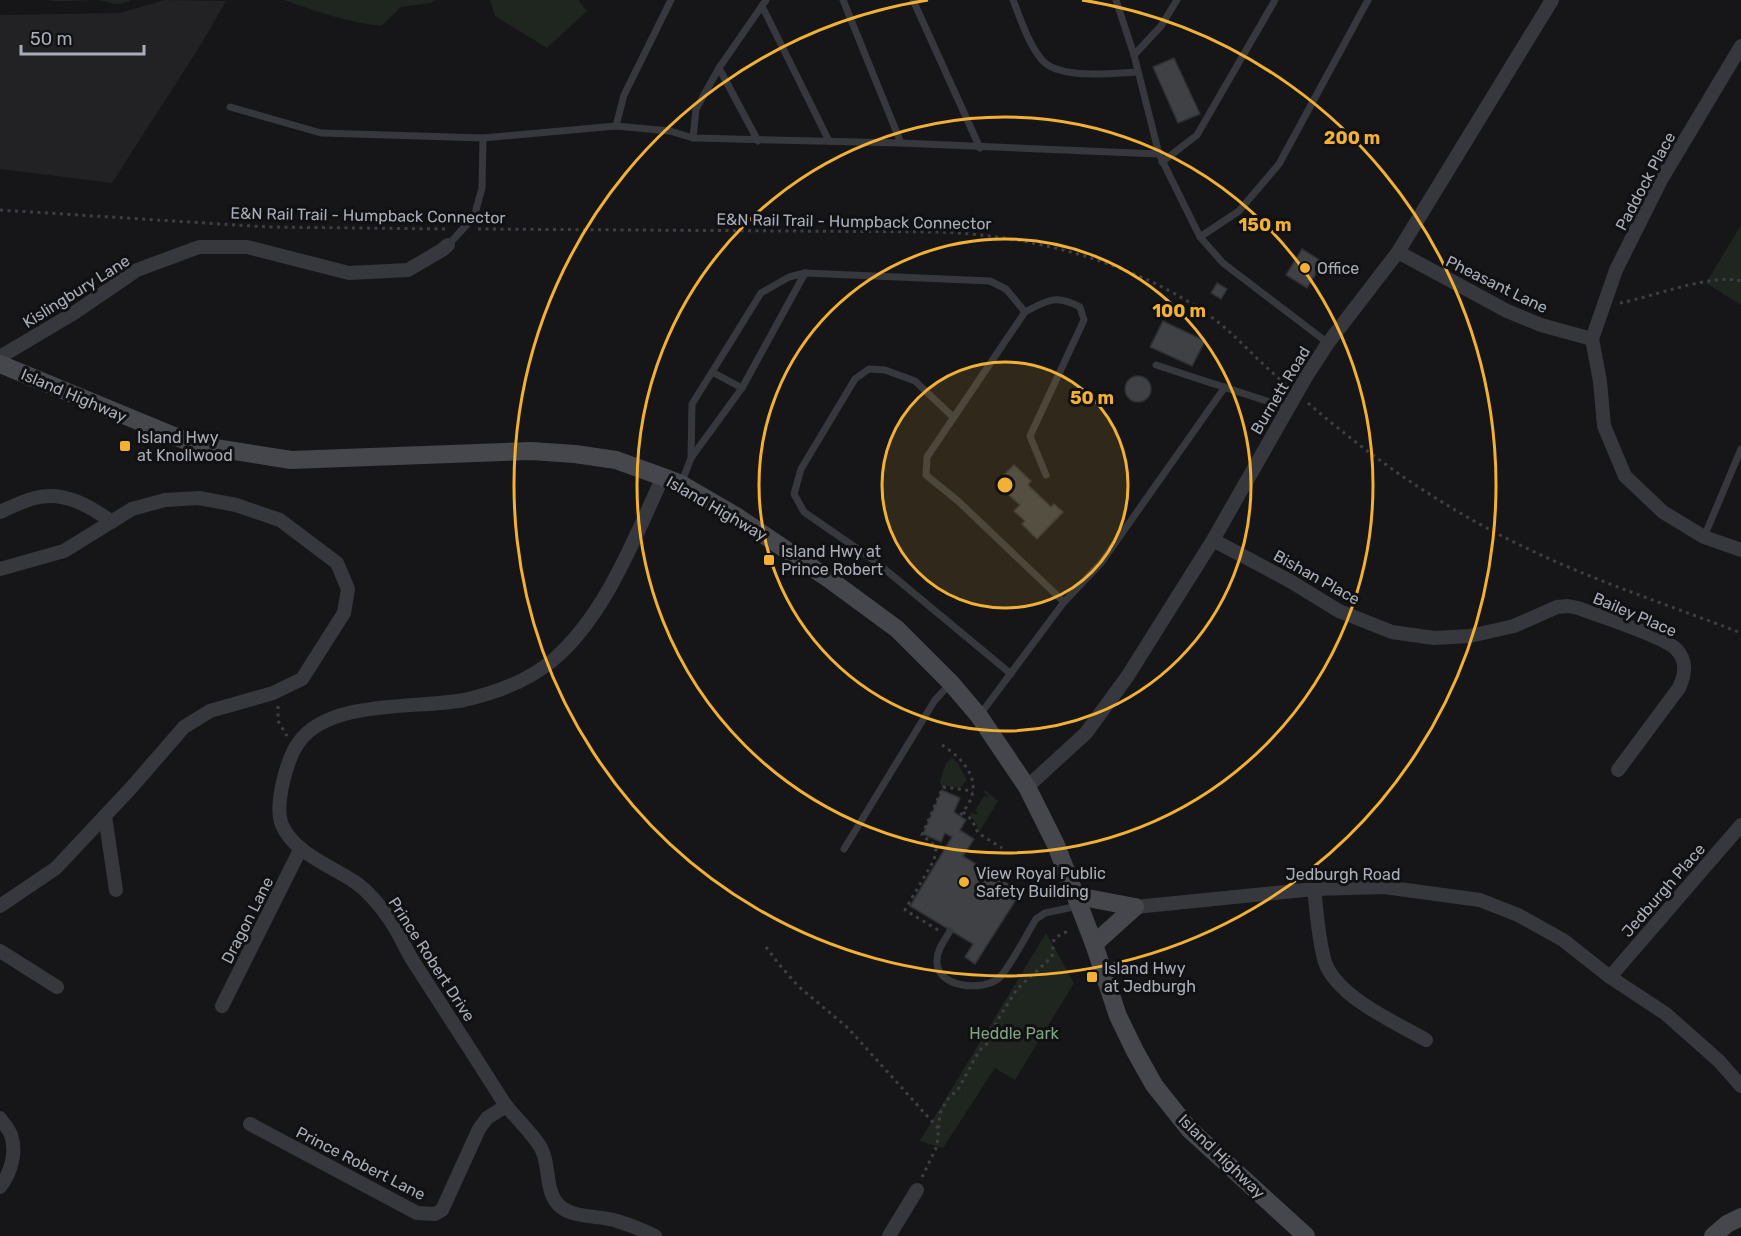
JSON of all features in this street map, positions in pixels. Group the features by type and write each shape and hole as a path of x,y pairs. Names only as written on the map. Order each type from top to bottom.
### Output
{"main road":[{"name":"Island Highway","path":"0,364 196,445 291,460 531,451 575,454 616,460 663,477 681,484 736,516 830,579 897,629 951,683 979,716 1027,787 1056,845 1095,944 1118,1016 1154,1085 1189,1130 1306,1236"},
{"path":"1079,901 1135,908"},
{"path":"1095,944 1135,908"},
{"path":"1713,1236 1727,1224 1741,1217"}],"street":[{"name":"Burnett Road","path":"1027,787 1086,733 1127,677 1214,540 1296,393 1328,343 1398,252 1552,0"},
{"name":"Paddock Place","path":"1592,339 1616,270 1661,180 1741,46"},
{"name":"Kislingbury Lane","path":"0,357 74,314 137,270 199,247 247,247 349,273 408,270 447,245"},
{"name":"Pheasant Lane","path":"1398,252 1507,311 1541,325 1592,339"},
{"path":"1592,339 1600,381 1604,426 1625,476 1663,512 1704,537 1741,550"},
{"name":"Prince Robert Drive","path":"655,1236 615,1220 565,1210 556,1202 542,1149 506,1106 412,960 390,921 357,883 301,848 282,825 280,815 284,782 295,748 307,732 324,722 348,713 442,703 490,694 524,680 551,662 570,644 593,615 621,566 663,477"},
{"path":"0,512 37,497 65,497 91,506 112,522"},
{"path":"0,568 64,550 132,509 165,500 199,498 236,506 280,520 337,563 348,589 344,613 302,679 273,693 210,711 184,727 56,868 0,906"},
{"name":"Bishan Place","path":"1214,540 1290,581 1339,611 1392,632 1434,638 1470,636 1514,626"},
{"name":"Bailey Place","path":"1514,626 1557,607 1568,606 1668,642 1681,656 1685,666 1684,678 1679,688 1618,770"},
{"path":"105,816 116,890"},
{"name":"Jedburgh Place","path":"1610,977 1741,825"},
{"name":"Dragon Lane","path":"222,1006 301,848"},
{"name":"Jedburgh Road","path":"1135,908 1314,889 1384,887 1480,900 1518,915 1563,940 1610,977 1666,1014 1719,1061 1741,1086"},
{"path":"1314,889 1322,952 1331,974 1348,994 1426,1040"},
{"path":"0,951 57,987"},
{"name":"Prince Robert Lane","path":"250,1124 417,1213 435,1214 442,1210 479,1129 487,1118 506,1106"},
{"path":"0,1118 10,1134 14,1153 7,1179 0,1187"},
{"path":"889,1236 917,1190"}],"lane":[{"path":"616,126 624,95 671,0"},
{"path":"843,0 901,143"},
{"path":"914,0 980,148"},
{"path":"1013,0 1031,43 1043,62 1062,71 1101,74 1138,72"},
{"path":"1116,0 1134,55 1159,154 1200,237 1223,263 1328,343"},
{"path":"1134,55 1161,27 1177,0"},
{"path":"1162,162 1197,135 1275,0"},
{"path":"1200,237 1239,211 1279,164 1368,0"},
{"path":"693,138 696,109 719,68 764,3 830,141"},
{"path":"719,68 758,141"},
{"path":"230,107 321,133 483,138 616,126 670,131 693,138 901,143 1159,154"},
{"path":"447,245 474,217 482,188 483,138"},
{"path":"691,458 692,404 761,293 789,278 805,273 990,281 1006,289 1025,312"},
{"path":"681,484 691,458 742,388 805,273"},
{"path":"1046,475 1030,436 1084,320 1080,308 1067,300 1048,300 1025,312 927,457 926,475 958,501 1064,602"},
{"path":"1156,365 1288,408"},
{"path":"953,417 915,381 885,370 869,369 855,379 801,469 794,494 804,512 875,561 1011,675"},
{"path":"712,372 742,388"},
{"path":"979,716 1064,602 1101,563 1225,387"},
{"path":"1704,537 1741,449"},
{"path":"844,849 935,700 951,683"},
{"path":"950,931 939,950 936,960 938,971 945,979 957,984 990,984 1000,977 1036,919 1079,901"}],"path":[{"name":"E&N Rail Trail - Humpback Connector","path":"0,210 268,227 941,232 970,233 1018,240 1093,259 1136,276 1174,295 1222,326 1270,371 1389,468 1445,505 1499,535 1573,568 1741,633"},
{"path":"1603,306 1631,301 1700,282 1741,281"},
{"path":"273,693 278,707 278,721 295,748"},
{"path":"942,745 957,755 971,777 972,797 961,814 972,819 978,833 1002,848"},
{"path":"926,923 905,910 934,860 936,849 922,835 943,787 973,791"},
{"path":"926,809 932,811"},
{"path":"917,1190 937,1146 940,1113 947,1101 959,1089 979,1051 989,1041 997,1021 1017,989 1052,957 1054,939 1061,934 1088,925"},
{"path":"766,947 798,986 848,1028 938,1128"}],"shaded area":[{"path":"165,0 226,1 112,183 0,169 0,15 119,13"}],"green space":[{"path":"46,0 94,0 64,1"},
{"path":"100,0 131,0 125,3 115,4"},
{"path":"285,0 435,0 431,3 401,7 381,26 332,16"},
{"path":"490,0 578,0 587,11 547,48 495,16"},
{"path":"1741,225 1741,305 1706,283"},
{"path":"952,758 958,763 967,780 960,788 941,785 940,781 946,763"},
{"path":"985,790 998,801 979,832 970,815 971,812 976,815 978,813 975,811 984,796 988,796"},
{"name":"Heddle Park","path":"1046,933 1074,983 1015,1080 995,1068 943,1148 920,1141"}],"building":[{"path":"1174,58 1200,114 1178,123 1153,67"},
{"name":"Office","path":"1302,249 1323,262 1307,288 1286,275"},
{"path":"1217,283 1227,289 1221,299 1211,293"},
{"path":"1163,321 1205,341 1192,366 1150,347"},
{"path":"1138,376 1147,380 1151,389 1147,398 1138,402 1129,398 1125,389 1129,380"},
{"path":"1014,465 1031,481 1028,485 1051,507 1054,504 1063,512 1037,539 1022,524 1025,521 1014,511 1020,505 996,483"},
{"name":"View Royal Public Safety Building","path":"942,790 960,798 954,812 966,820 960,830 974,839 963,856 1021,892 975,964 965,957 973,944 910,906 952,837 945,833 941,842 923,834"}],"place":[{"name":"Office","path":"1305,268"},
{"name":"Island Hwy at Knollwood","path":"125,446"},
{"name":"Island Hwy at Prince Robert","path":"769,560"},
{"name":"View Royal Public Safety Building","path":"964,882"},
{"name":"Island Hwy at Jedburgh","path":"1092,977"}]}
